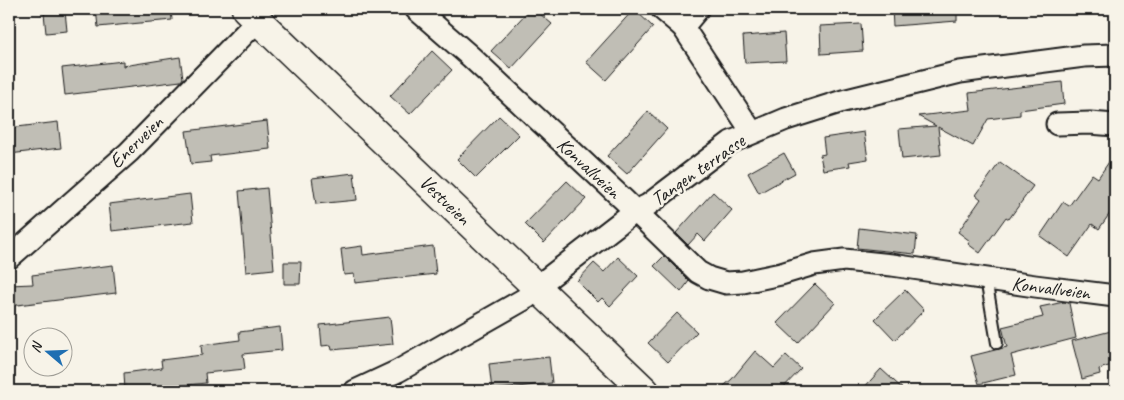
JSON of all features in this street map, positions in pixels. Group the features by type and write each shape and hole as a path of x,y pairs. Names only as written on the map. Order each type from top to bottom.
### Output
{"main road":[{"name":"Vestveien","path":"252,14 645,391"}],"street":[{"name":"Konvallveien","path":"416,9 472,57 698,272 709,278 726,283 743,282 782,274 814,264 844,260 1115,296"},
{"path":"662,9 683,27 752,132"},
{"path":"683,27 698,9"},
{"name":"Enerveien","path":"9,258 128,152 252,14"},
{"name":"Tangen terrasse","path":"355,391 398,371 528,297 547,279 635,211 648,205 731,142 752,132 843,101 960,72 1084,56 1115,55"},
{"path":"1057,124 1090,123 1115,125"}],"lane":[{"name":"Konvallveien","path":"986,279 997,343"}],"building":[{"path":"96,9 171,9 172,20 98,27"},
{"path":"530,9 534,9 552,24 511,69 491,51"},
{"path":"634,9 653,27 606,80 586,62"},
{"path":"892,9 957,9 957,21 893,26"},
{"path":"65,11 67,31 46,33 44,13"},
{"path":"861,24 863,51 821,54 820,26"},
{"path":"784,33 786,61 745,63 743,36"},
{"path":"432,51 452,70 410,114 390,96"},
{"path":"180,57 183,78 181,81 65,95 62,68 123,61 123,66"},
{"path":"1062,82 1064,104 1020,110 1020,115 988,119 973,146 938,127 941,155 902,159 899,129 936,126 918,116 971,110 969,93"},
{"path":"648,111 667,129 627,174 607,156"},
{"path":"499,116 519,135 476,178 457,159"},
{"path":"267,121 270,149 210,156 211,162 191,164 186,131"},
{"path":"58,122 61,148 9,154 9,128"},
{"path":"864,132 868,159 849,162 850,166 823,170 820,155 825,154 823,138"},
{"path":"784,153 795,173 759,193 748,173"},
{"path":"1115,153 1115,206 1099,229 1092,224 1069,257 1040,236 1063,202 1069,206 1092,174 1098,178"},
{"path":"1000,162 1033,186 1009,219 1006,217 980,253 968,244 970,241 958,232 981,199 976,195"},
{"path":"354,173 357,200 316,204 312,178"},
{"path":"567,181 586,199 544,243 525,224"},
{"path":"267,188 274,269 246,272 239,191"},
{"path":"713,192 732,210 705,241 698,234 688,245 676,233"},
{"path":"190,194 193,222 112,231 109,204"},
{"path":"859,228 917,235 915,254 857,248"},
{"path":"362,246 363,255 433,246 436,274 355,283 354,274 344,275 341,249"},
{"path":"664,256 689,281 681,292 654,266"},
{"path":"618,257 638,276 610,306 602,298 598,302 577,281 594,263 604,272"},
{"path":"284,262 301,262 300,284 284,284"},
{"path":"113,265 116,293 9,306 9,285 33,284 32,275"},
{"path":"815,284 835,303 798,343 777,323"},
{"path":"905,290 924,310 895,340 875,319"},
{"path":"1064,302 1069,303 1076,338 1011,355 1016,375 979,384 971,356 1007,347 1002,327 1043,317 1040,307"},
{"path":"677,313 697,332 668,362 648,343"},
{"path":"390,317 393,344 332,350 331,345 322,346 320,325"},
{"path":"280,327 282,350 243,354 245,369 205,373 206,383 167,387 167,391 125,391 124,373 162,368 161,360 202,355 201,345 240,340 239,332"},
{"path":"1115,330 1115,364 1099,369 1100,374 1082,379 1072,341"},
{"path":"755,351 774,368 786,355 801,369 780,391 718,391 732,379"},
{"path":"549,357 552,383 492,390 489,364"},
{"path":"881,369 905,391 861,391"}]}
